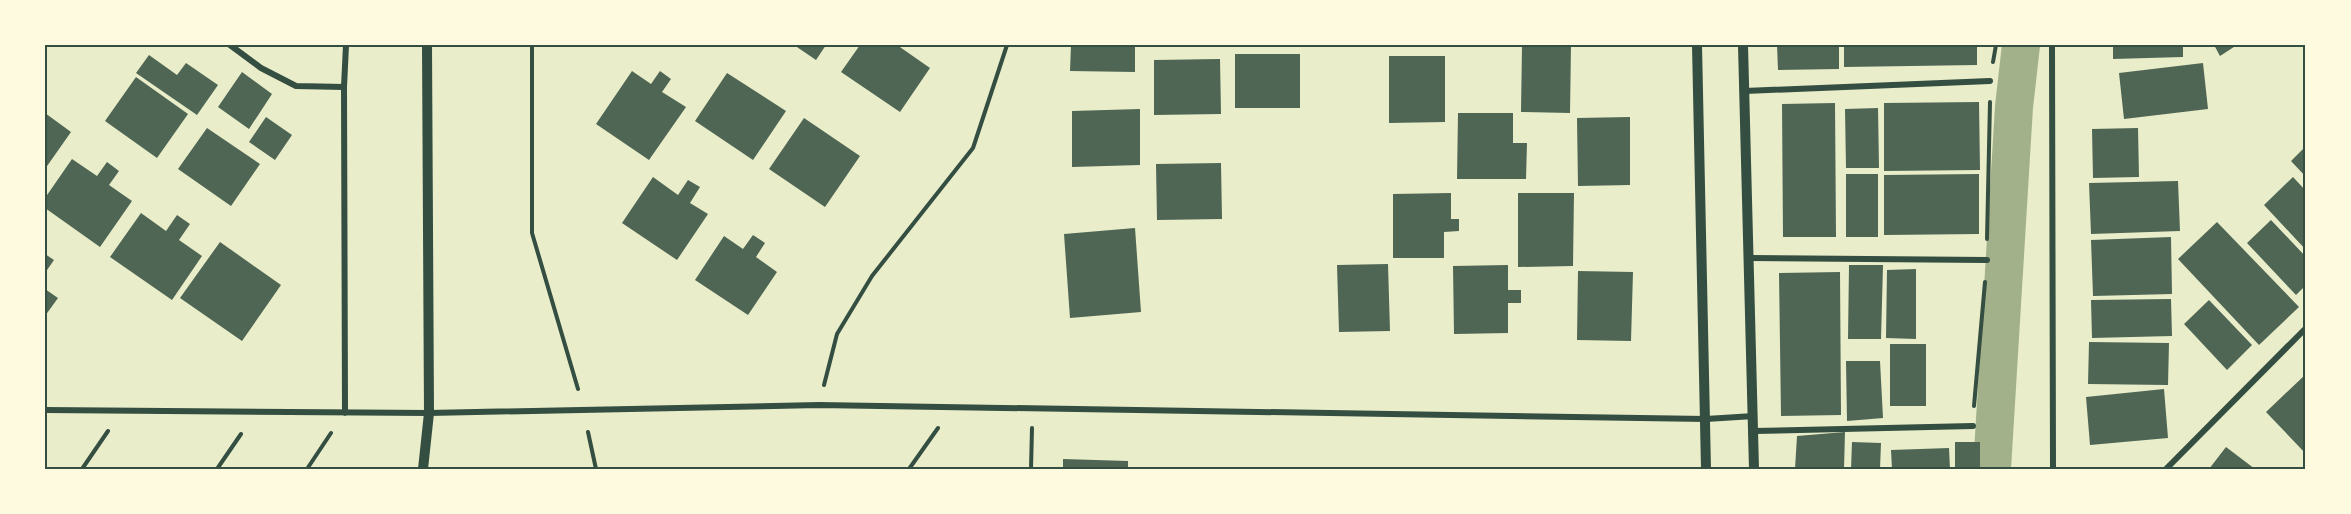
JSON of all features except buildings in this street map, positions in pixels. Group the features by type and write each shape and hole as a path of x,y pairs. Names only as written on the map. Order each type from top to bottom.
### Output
{"street":[{"path":"230,45 261,68 296,86 344,87"},
{"path":"345,413 344,87 346,45"},
{"path":"423,469 429,413 427,45"},
{"path":"1697,45 1706,469"},
{"path":"1743,45 1754,469"},
{"path":"2052,45 2053,469"},
{"path":"1745,91 1990,81"},
{"path":"1750,258 1987,260"},
{"path":"2166,469 2306,328"},
{"path":"45,410 429,413 819,405 1706,419 1754,416"},
{"path":"1754,431 1973,426"}],"path":[{"path":"532,45 532,233 584,410 597,469"},
{"path":"819,405 837,334 872,276 974,148 1007,45"},
{"path":"909,469 954,407"},
{"path":"1031,469 1032,408"},
{"path":"82,469 122,411"},
{"path":"217,469 257,411"},
{"path":"307,469 345,413"}],"waterway":[{"path":"1992,469 2014,107 2021,45"}]}
